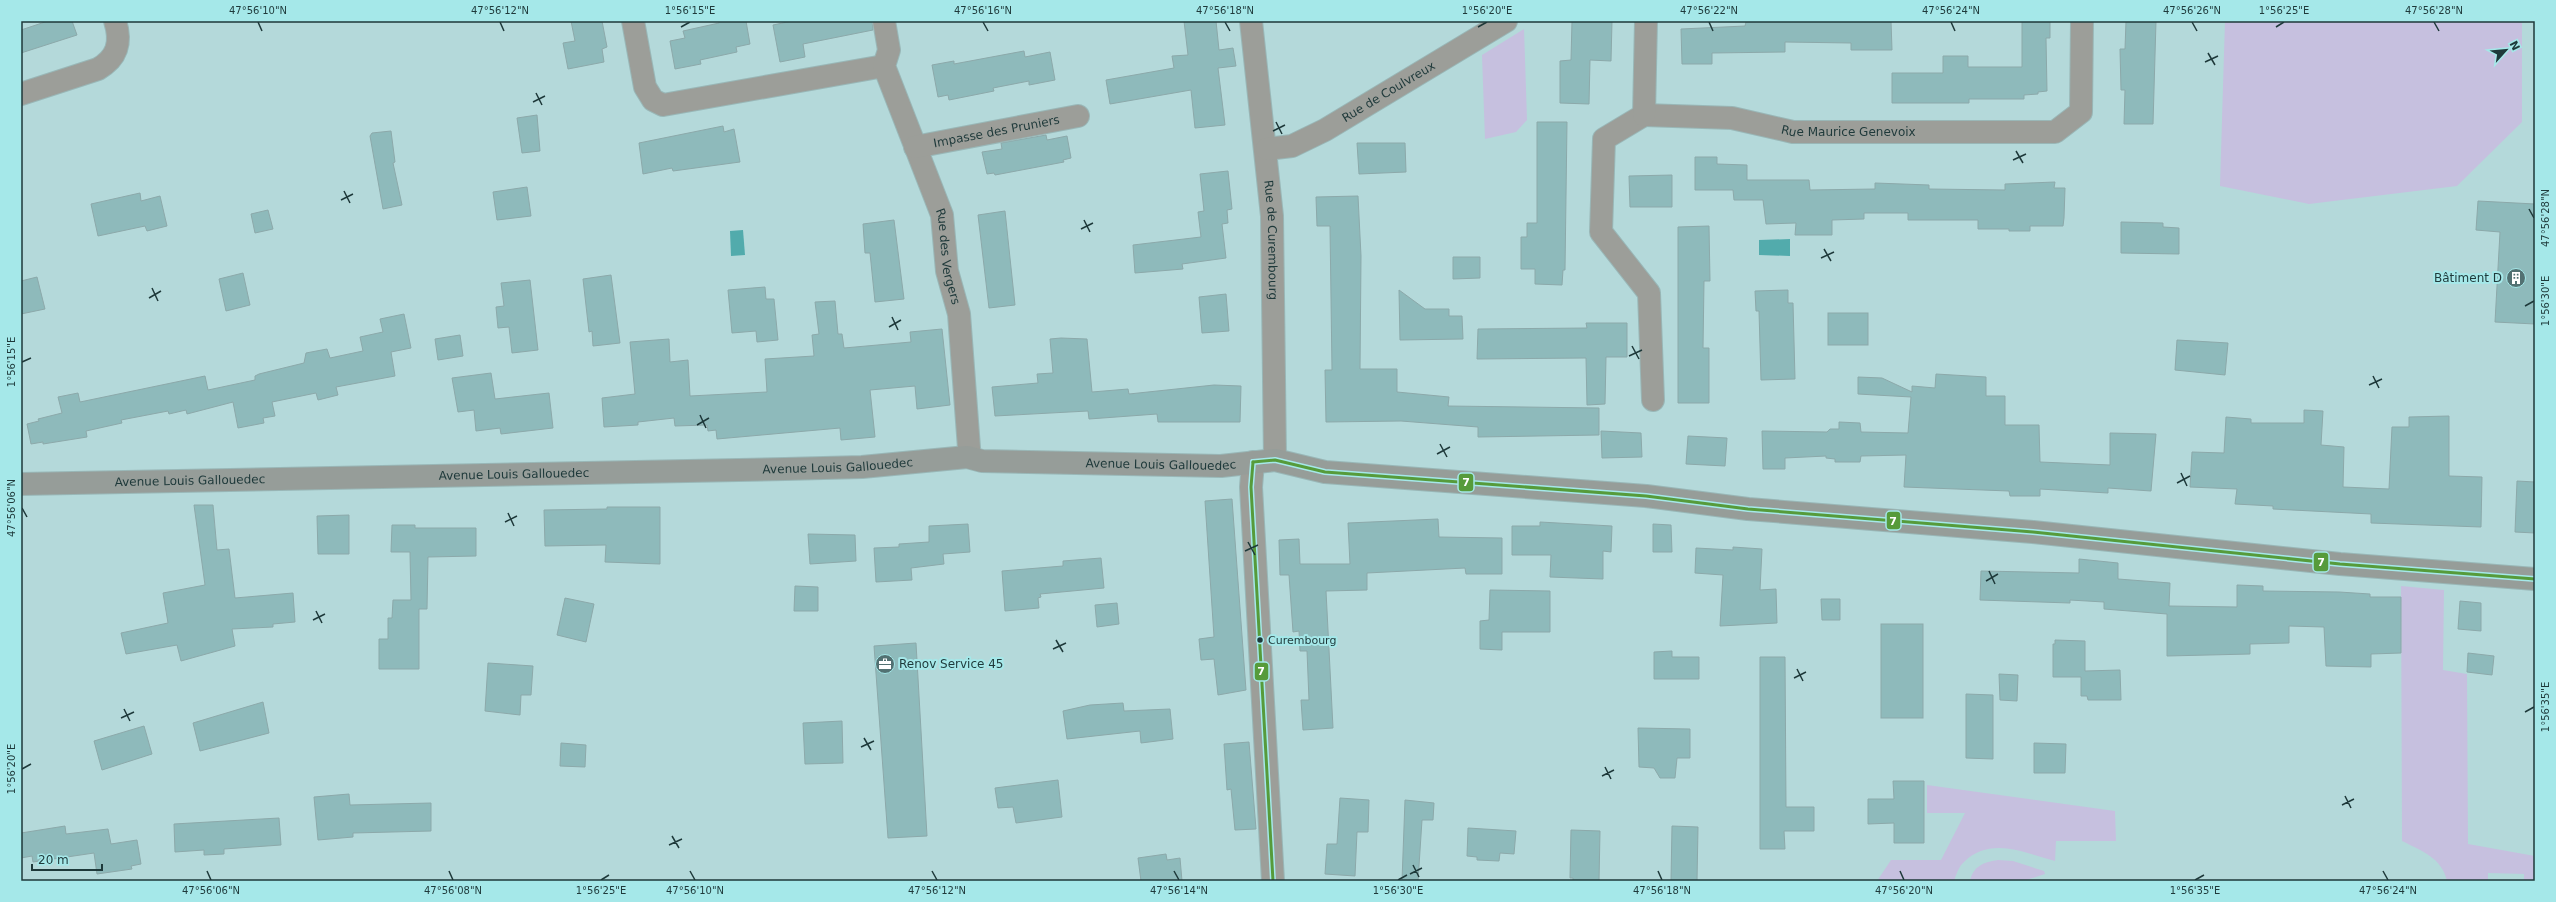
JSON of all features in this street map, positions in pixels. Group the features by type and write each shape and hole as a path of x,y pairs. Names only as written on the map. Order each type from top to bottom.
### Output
{"main road":[{"name":"Avenue Louis Gallouedec","path":"21,484 785,470 862,467 967,457 982,462 1221,466 1275,460 1325,472 1646,496 1755,509 2026,532 2340,564 2535,579"}],"street":[{"path":"21,94 98,69 109,62 116,53 119,41 116,21"},
{"path":"633,21 645,87 652,100 664,105 884,66 889,50 884,21"},
{"name":"Rue de Curembourg","path":"1251,21 1267,149 1272,216 1275,300 1275,460"},
{"name":"Rue de Coulvreux","path":"1267,149 1292,146 1325,130 1506,21"},
{"path":"1646,21 1644,115 1604,139 1601,232 1650,293 1653,400"},
{"name":"Rue Maurice Genevoix","path":"1644,115 1732,118 1793,132 2055,132 2081,112 2082,21"},
{"name":"Rue des Vergers","path":"884,66 942,215 947,271 959,314 969,448 967,457"},
{"name":"Impasse des Pruniers","path":"915,147 1078,116"},
{"path":"1253,462 1251,487 1273,881"}],"shaded area":[{"path":"2225,21 2522,21 2522,122 2457,186 2309,204 2220,186"},
{"path":"1524,29 1527,120 1516,132 1485,139 1482,55"},
{"path":"2401,586 2444,590 2443,670 2467,674 2468,844 2535,856 2535,881 2524,881 2524,874 2488,873 2488,881 2447,881 2441,866 2436,861 2424,852 2402,841"},
{"path":"1927,785 2115,811 2116,841 2056,841 2055,861 2020,851 1996,848 1974,854 1962,864 1954,881 1877,881 1891,860 1941,860 1965,813 1927,813"},
{"path":"1998,860 2013,861 2044,871 2045,874 2023,881 1970,881 1976,868 1988,862"}],"water":[{"path":"743,230 745,255 731,256 730,231"},
{"path":"1790,239 1790,256 1759,255 1759,240"}],"building":[{"path":"48,21 72,21 77,35 21,53 21,30"},
{"path":"571,21 602,21 607,47 602,49 604,62 568,69 563,43 575,41"},
{"path":"719,21 746,21 750,44 736,47 737,52 700,60 701,64 675,69 670,41 685,38 683,31 719,23"},
{"path":"792,21 872,21 873,30 803,44 805,57 780,62 773,25"},
{"path":"1184,21 1216,21 1219,50 1233,48 1236,66 1218,68 1225,125 1195,128 1191,90 1110,104 1106,80 1174,68 1172,56 1188,55"},
{"path":"1572,21 1612,21 1611,61 1590,60 1589,104 1560,103 1560,61 1571,60"},
{"path":"1891,21 1892,50 1851,50 1851,43 1785,42 1785,52 1712,53 1712,64 1682,64 1681,29 1745,26 1746,22"},
{"path":"2022,21 2050,21 2050,38 2046,38 2047,91 2038,92 2038,94 2024,95 2024,99 1969,99 1969,103 1892,103 1892,73 1943,73 1943,56 1968,56 1968,67 2022,67"},
{"path":"2126,21 2156,21 2153,124 2124,124 2125,90 2121,90 2120,49 2125,49"},
{"path":"1024,51 1025,57 1050,52 1055,80 1029,85 1029,81 993,88 994,91 949,100 948,95 938,97 932,65 954,61 954,64"},
{"path":"537,115 540,151 522,153 517,118"},
{"path":"1537,122 1567,122 1565,270 1563,270 1562,285 1535,284 1535,269 1521,269 1521,237 1527,237 1527,223 1537,223"},
{"path":"723,126 724,132 734,129 740,162 673,171 672,168 643,174 639,143"},
{"path":"391,131 395,162 393,163 402,205 383,209 370,136 372,133"},
{"path":"1046,135 1047,140 1067,136 1071,158 1063,160 1064,162 995,175 994,173 987,174 982,152 1002,149 1001,143"},
{"path":"1357,143 1405,143 1406,172 1359,174"},
{"path":"1695,157 1717,157 1717,164 1747,165 1747,180 1809,180 1810,190 1875,189 1875,183 1929,185 1929,189 2005,190 2005,184 2055,182 2054,188 2065,188 2063,226 2030,226 2030,231 1978,229 1978,220 1908,220 1908,213 1864,213 1864,219 1832,220 1832,235 1795,235 1796,223 1766,224 1763,200 1734,200 1733,190 1695,190"},
{"path":"1228,171 1232,209 1227,210 1228,223 1222,224 1226,258 1182,264 1183,269 1135,273 1133,245 1201,237 1198,212 1204,211 1200,174"},
{"path":"1672,175 1672,207 1630,207 1629,176"},
{"path":"527,187 531,216 497,220 493,192"},
{"path":"140,193 141,201 160,196 167,226 147,231 145,226 98,236 91,204"},
{"path":"1358,196 1361,256 1360,369 1397,369 1397,392 1449,397 1448,406 1599,408 1599,435 1478,437 1478,427 1401,421 1326,422 1325,370 1332,370 1330,226 1317,226 1316,197"},
{"name":"Bâtiment D","path":"2478,201 2535,204 2535,324 2495,322 2500,232 2476,230"},
{"path":"268,210 273,229 255,233 251,214"},
{"path":"1005,211 1015,305 989,308 978,215"},
{"path":"894,220 904,299 875,302 870,253 865,253 863,224"},
{"path":"2121,222 2163,223 2163,227 2179,228 2179,254 2121,253"},
{"path":"1709,226 1710,281 1704,281 1703,348 1709,348 1709,403 1678,403 1678,227"},
{"path":"1453,257 1480,257 1480,278 1453,279"},
{"path":"243,273 250,305 226,311 219,279"},
{"path":"611,275 620,343 593,346 592,331 589,332 583,279"},
{"path":"37,277 45,309 21,314 21,281"},
{"path":"530,280 538,350 512,353 509,327 498,328 496,307 504,306 501,283"},
{"path":"765,287 766,299 774,299 778,340 757,342 756,331 732,333 728,290"},
{"path":"1399,290 1425,309 1449,309 1449,316 1462,316 1463,339 1400,340"},
{"path":"1788,290 1788,303 1793,303 1795,379 1761,380 1759,311 1756,311 1755,291"},
{"path":"1226,294 1229,331 1202,333 1199,297"},
{"path":"835,301 838,334 842,334 844,348 911,342 910,332 942,329 950,405 917,409 915,386 870,390 875,437 841,440 840,428 717,439 716,430 708,431 707,425 675,426 674,418 638,422 638,425 604,427 602,398 635,394 630,342 669,339 670,362 688,360 690,396 767,392 765,359 814,356 812,335 819,334 815,302"},
{"path":"1828,313 1868,313 1868,345 1828,345"},
{"path":"404,314 411,348 391,352 395,376 336,387 338,395 318,400 316,393 272,402 275,416 263,418 264,423 238,428 233,402 187,414 186,410 169,414 168,411 121,420 122,423 86,431 87,437 43,444 43,442 31,444 27,424 39,421 38,419 62,413 58,397 78,393 80,402 205,376 208,390 255,380 255,376 259,374 304,363 306,353 327,349 330,358 363,351 360,337 383,332 380,319"},
{"path":"1586,323 1627,323 1627,357 1606,357 1605,404 1587,405 1586,358 1477,359 1478,329 1587,328"},
{"path":"460,335 463,356 438,360 435,339"},
{"path":"1050,339 1087,339 1092,392 1128,389 1129,394 1214,385 1241,386 1240,422 1158,422 1157,414 1089,419 1088,411 995,416 992,387 1038,383 1037,374 1053,373"},
{"path":"2177,340 2228,343 2225,375 2175,370"},
{"path":"491,373 495,399 549,393 553,428 501,434 500,428 476,431 474,410 458,412 452,378"},
{"path":"1936,374 1986,377 1986,396 2005,396 2005,425 2039,425 2040,462 2110,465 2110,433 2156,434 2151,491 2108,488 2108,493 2040,489 2040,496 2010,496 2009,491 1904,487 1906,455 1861,456 1860,462 1835,462 1835,459 1826,458 1826,456 1785,458 1785,469 1763,469 1762,431 1827,432 1830,429 1839,429 1839,422 1860,423 1861,432 1908,433 1911,397 1858,394 1858,377 1882,378 1912,392 1912,386 1935,388"},
{"path":"2304,410 2323,411 2321,445 2344,447 2343,487 2389,489 2392,427 2409,427 2409,417 2449,416 2449,476 2482,477 2481,527 2371,523 2371,514 2273,509 2273,506 2235,504 2237,489 2190,487 2192,452 2224,453 2226,417 2251,419 2251,423 2304,423"},
{"path":"1601,431 1641,433 1642,457 1602,458"},
{"path":"1688,436 1727,438 1725,466 1686,464"},
{"path":"2517,481 2535,482 2535,533 2515,532"},
{"path":"1232,499 1246,690 1218,695 1214,659 1201,660 1199,639 1214,637 1205,501"},
{"path":"194,505 213,505 217,550 229,549 235,598 293,593 295,622 273,624 273,627 232,629 235,646 181,661 177,645 126,654 121,633 168,623 163,593 205,585"},
{"path":"607,507 660,507 660,564 605,562 606,545 545,546 544,510 607,509"},
{"path":"349,515 349,554 318,554 317,516"},
{"path":"1438,519 1439,537 1502,538 1502,574 1466,574 1465,568 1367,573 1367,590 1326,591 1333,728 1303,730 1301,700 1309,700 1307,651 1300,651 1299,631 1293,632 1289,575 1280,575 1279,540 1299,539 1300,564 1350,564 1348,523"},
{"path":"1540,522 1612,526 1611,552 1603,551 1603,579 1550,577 1551,555 1512,555 1512,526 1540,526"},
{"path":"968,524 970,552 943,554 944,564 911,568 912,580 876,582 874,548 899,547 899,544 929,542 929,526"},
{"path":"1653,524 1671,525 1672,552 1653,552"},
{"path":"392,525 415,525 415,528 476,528 476,556 428,557 427,609 419,609 419,669 379,669 379,639 388,639 388,618 392,618 393,600 411,600 410,552 391,552"},
{"path":"808,534 855,535 856,561 810,564"},
{"path":"1733,547 1762,549 1760,590 1776,589 1777,623 1720,626 1723,575 1695,573 1696,548 1733,550"},
{"path":"1101,558 1104,588 1040,594 1041,597 1038,598 1039,608 1005,611 1002,571 1063,566 1063,561"},
{"path":"2079,559 2118,563 2118,579 2170,583 2169,606 2237,607 2237,585 2263,586 2263,591 2339,592 2370,594 2370,597 2401,597 2401,653 2371,654 2371,667 2326,666 2324,627 2289,626 2289,643 2250,644 2250,654 2167,656 2167,614 2104,609 2104,602 2070,600 2070,603 1980,600 1981,571 2079,573"},
{"path":"795,586 818,587 818,611 794,611"},
{"path":"1490,590 1550,591 1550,632 1502,632 1502,650 1480,649 1480,621 1489,620"},
{"path":"565,598 594,604 586,642 557,635"},
{"path":"1821,599 1840,599 1840,620 1822,620"},
{"path":"2460,601 2481,603 2481,631 2458,629"},
{"path":"1117,603 1119,624 1097,627 1095,605"},
{"path":"1881,624 1923,624 1923,718 1881,718"},
{"path":"2055,640 2085,641 2085,671 2120,670 2121,700 2088,700 2087,696 2081,696 2081,677 2053,677 2053,644 2055,644"},
{"path":"916,643 927,836 888,838 874,646"},
{"path":"1672,651 1672,657 1699,657 1699,679 1654,679 1654,652"},
{"path":"2468,653 2494,656 2492,675 2467,672"},
{"path":"1760,657 1785,657 1786,807 1814,807 1814,831 1784,831 1785,849 1760,849"},
{"path":"488,663 533,666 531,695 521,695 520,715 485,711"},
{"path":"1999,674 2018,675 2017,701 2000,700"},
{"path":"1966,694 1993,695 1993,759 1966,758"},
{"path":"263,702 269,733 200,751 193,723"},
{"path":"1123,703 1124,711 1170,709 1173,739 1141,743 1140,731 1067,739 1063,711 1090,705"},
{"path":"842,721 843,763 805,764 803,723"},
{"path":"144,726 152,754 102,770 94,741"},
{"path":"1638,728 1690,729 1690,758 1677,758 1675,778 1660,778 1654,768 1639,767"},
{"path":"1249,742 1256,829 1235,830 1231,789 1227,790 1224,744"},
{"path":"561,743 586,745 585,767 560,766"},
{"path":"2034,743 2066,744 2065,773 2034,773"},
{"path":"1058,780 1062,817 1016,823 1013,807 998,808 995,788"},
{"path":"1893,781 1924,781 1924,843 1894,843 1894,823 1868,824 1868,799 1894,799"},
{"path":"349,794 350,805 431,803 431,831 353,833 353,837 318,840 314,797"},
{"path":"1340,798 1369,800 1368,832 1357,832 1355,876 1325,874 1327,844 1337,844"},
{"path":"1405,800 1434,803 1433,820 1422,820 1418,881 1402,881"},
{"path":"279,818 281,845 224,849 224,854 204,855 204,850 175,852 174,824"},
{"path":"65,826 66,834 108,829 111,844 137,840 141,864 131,866 132,869 97,874 94,853 33,862 32,856 21,858 21,833"},
{"path":"1672,826 1698,827 1697,881 1671,881"},
{"path":"1468,828 1516,831 1514,854 1500,853 1499,861 1477,860 1477,857 1467,856"},
{"path":"1571,830 1600,831 1599,881 1573,881 1573,878 1570,878"},
{"path":"1166,854 1167,860 1180,858 1182,881 1141,881 1138,858"}],"transit line":[{"name":"7","path":"1253,462 1275,460 1325,472 1646,496 1748,509 2033,532 2340,564 2535,579"},
{"name":"7","path":"1253,462 1251,487 1273,881"}],"place":[{"name":"Bâtiment D","path":"2516,278"},
{"name":"Curembourg","path":"1260,640"},
{"name":"Renov Service 45","path":"885,664"}]}
